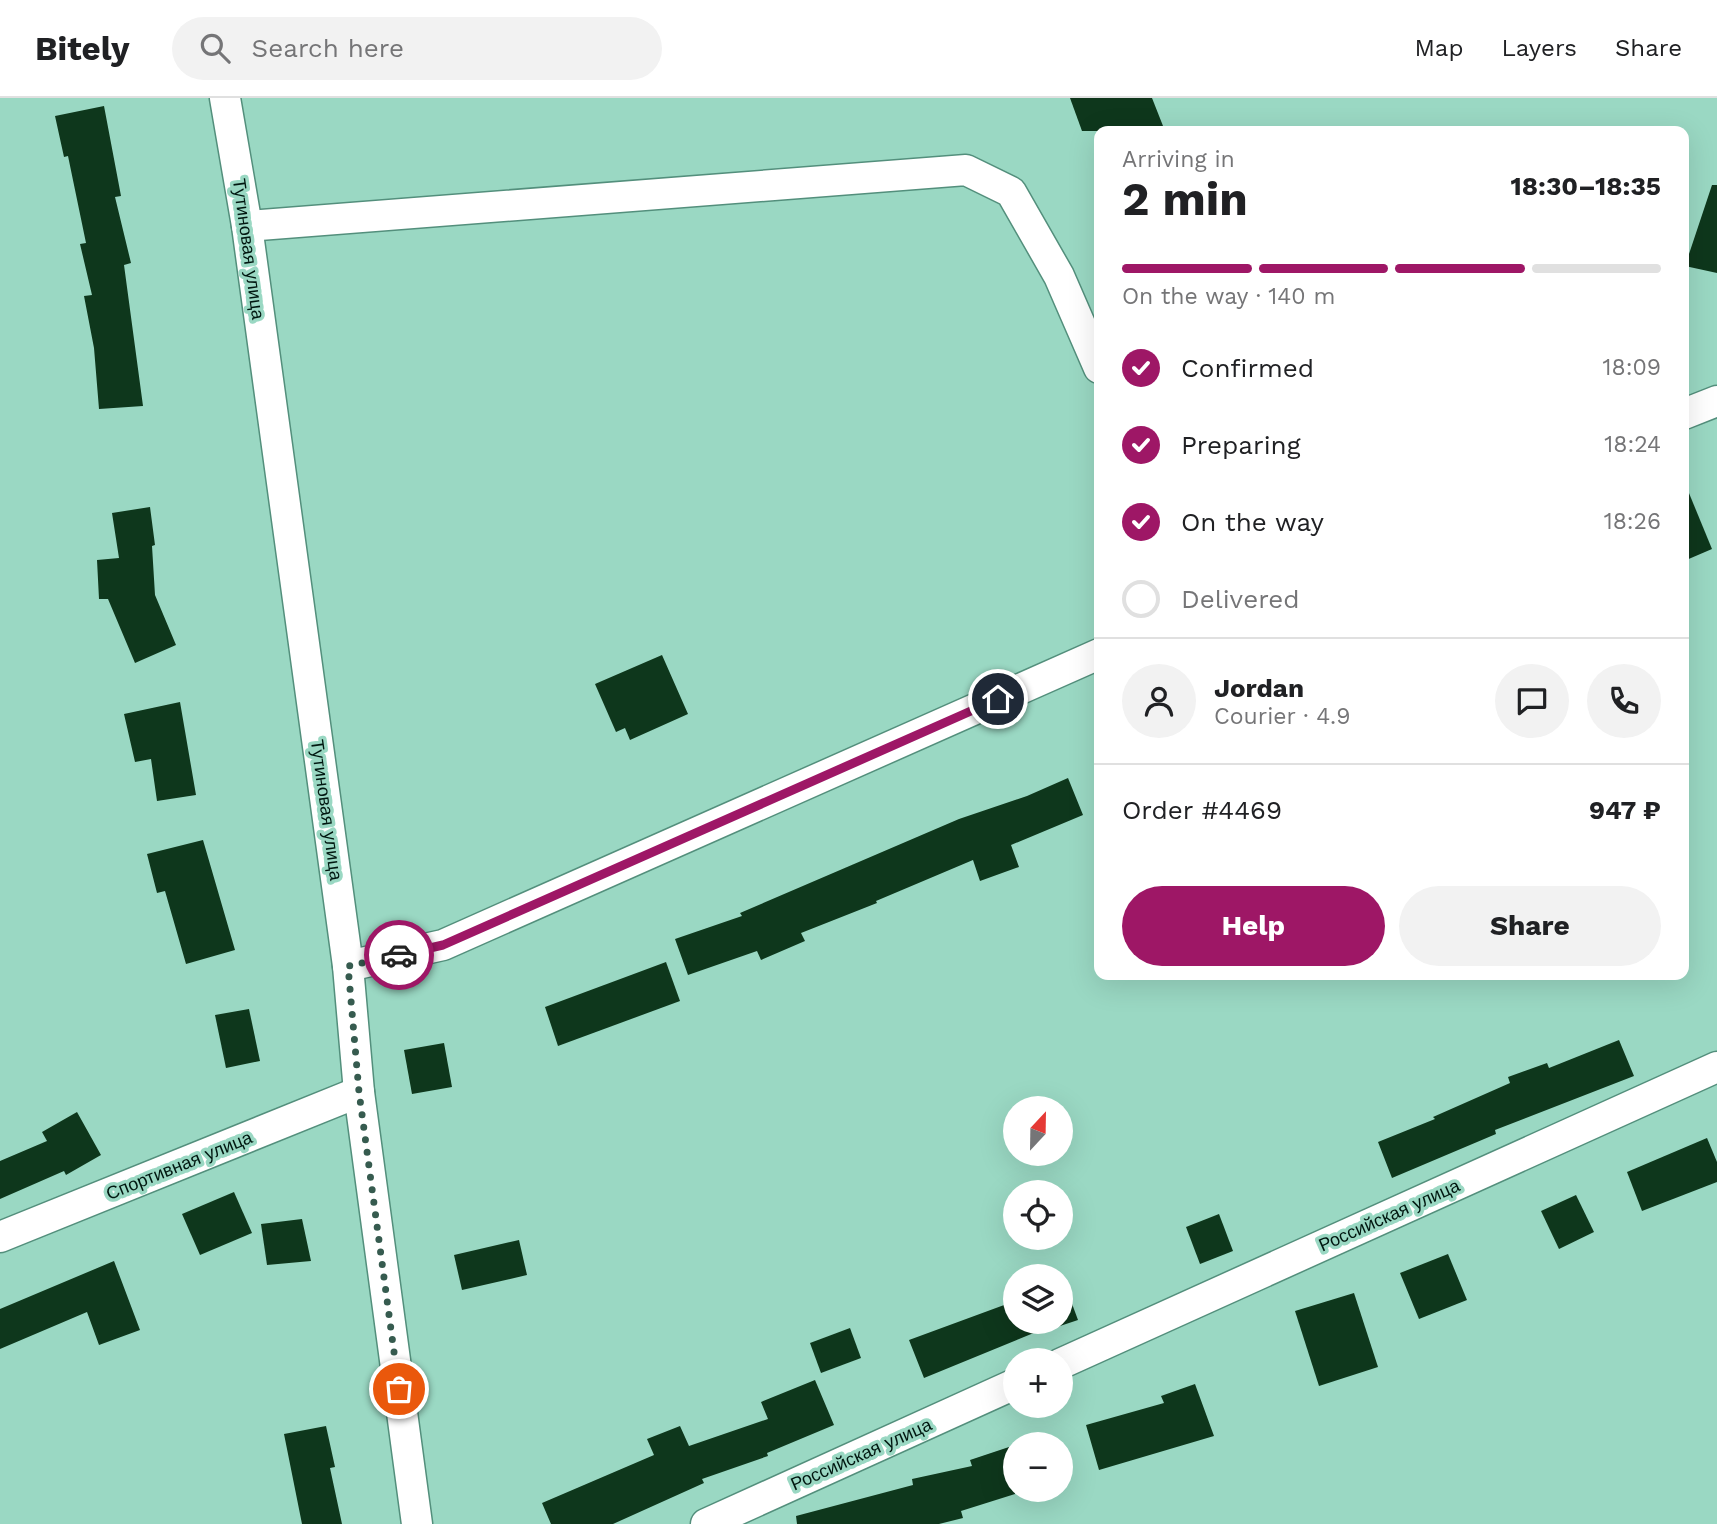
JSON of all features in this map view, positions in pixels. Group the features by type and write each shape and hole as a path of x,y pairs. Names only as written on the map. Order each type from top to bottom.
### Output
{"street":[{"name":"Тутиновая улица","path":"225,98 247,226 348,966 359,1092 417,1524"},
{"path":"247,226 966,170 1011,191 1059,275 1094,356"},
{"path":"1689,412 1717,401"},
{"path":"348,966 443,945 1094,656"},
{"name":"Российская улица","path":"1073,1358 1717,1066"},
{"name":"Спортивная улица","path":"0,1237 359,1092"},
{"name":"Российская улица","path":"706,1524 1003,1389"}],"building":[{"path":"1070,98 1152,98 1163,126 1094,126 1094,131 1082,131"},
{"path":"104,106 121,196 115,197 131,263 124,265 143,406 99,409 94,348 84,296 92,295 80,244 86,243 68,156 64,157 55,116"},
{"path":"1712,185 1717,185 1717,273 1689,267 1689,254"},
{"path":"1689,493 1712,549 1689,559"},
{"path":"150,507 155,545 152,546 155,595 176,645 135,663 108,599 99,599 97,560 119,558 112,513"},
{"path":"662,655 688,714 630,740 625,728 616,732 595,684"},
{"path":"180,702 196,795 157,801 151,759 135,762 124,714"},
{"path":"1068,778 1083,815 1011,845 1019,867 980,881 973,860 801,933 805,941 761,960 757,951 688,975 675,939 742,916 740,913 959,819 1027,796"},
{"path":"203,840 235,950 186,964 165,891 157,893 147,854"},
{"path":"666,962 680,1001 558,1046 545,1007"},
{"path":"249,1009 260,1061 226,1068 215,1015"},
{"path":"1619,1040 1634,1076 1495,1130 1496,1134 1392,1178 1378,1142 1435,1119 1433,1117 1510,1083 1508,1077 1547,1063 1549,1068"},
{"path":"444,1043 452,1087 412,1094 404,1050"},
{"path":"77,1112 101,1155 66,1175 64,1171 0,1199 0,1161 47,1141 42,1132"},
{"path":"1707,1138 1717,1162 1717,1182 1642,1211 1627,1172"},
{"path":"234,1192 252,1233 200,1255 182,1214"},
{"path":"1576,1195 1594,1232 1559,1249 1541,1211"},
{"path":"1219,1214 1233,1251 1200,1264 1186,1227"},
{"path":"302,1219 311,1261 267,1265 261,1224"},
{"path":"519,1240 527,1275 462,1290 454,1255"},
{"path":"1448,1254 1467,1300 1419,1319 1400,1273"},
{"path":"114,1261 140,1330 99,1345 87,1312 0,1349 0,1309"},
{"path":"1354,1293 1378,1367 1319,1386 1295,1311"},
{"path":"1003,1305 1003,1334 1031,1334 924,1378 909,1340"},
{"path":"1073,1306 1078,1320 1073,1322"},
{"path":"850,1328 861,1358 821,1373 810,1343"},
{"path":"815,1380 834,1425 767,1453 768,1456 702,1479 704,1483 613,1524 551,1524 542,1503 654,1455 647,1439 680,1426 689,1446 768,1419 761,1402"},
{"path":"1195,1384 1214,1436 1099,1470 1086,1425 1164,1403 1161,1396"},
{"path":"326,1426 335,1467 330,1468 342,1524 302,1524 284,1434"},
{"path":"1003,1449 1003,1498 961,1511 963,1518 939,1524 797,1524 796,1516 913,1485 912,1479 972,1466 970,1460"}],"way so far":[{"path":"399,955 348,966 359,1092 399,1389"}],"route":[{"path":"399,955 443,945 998,699"}]}
